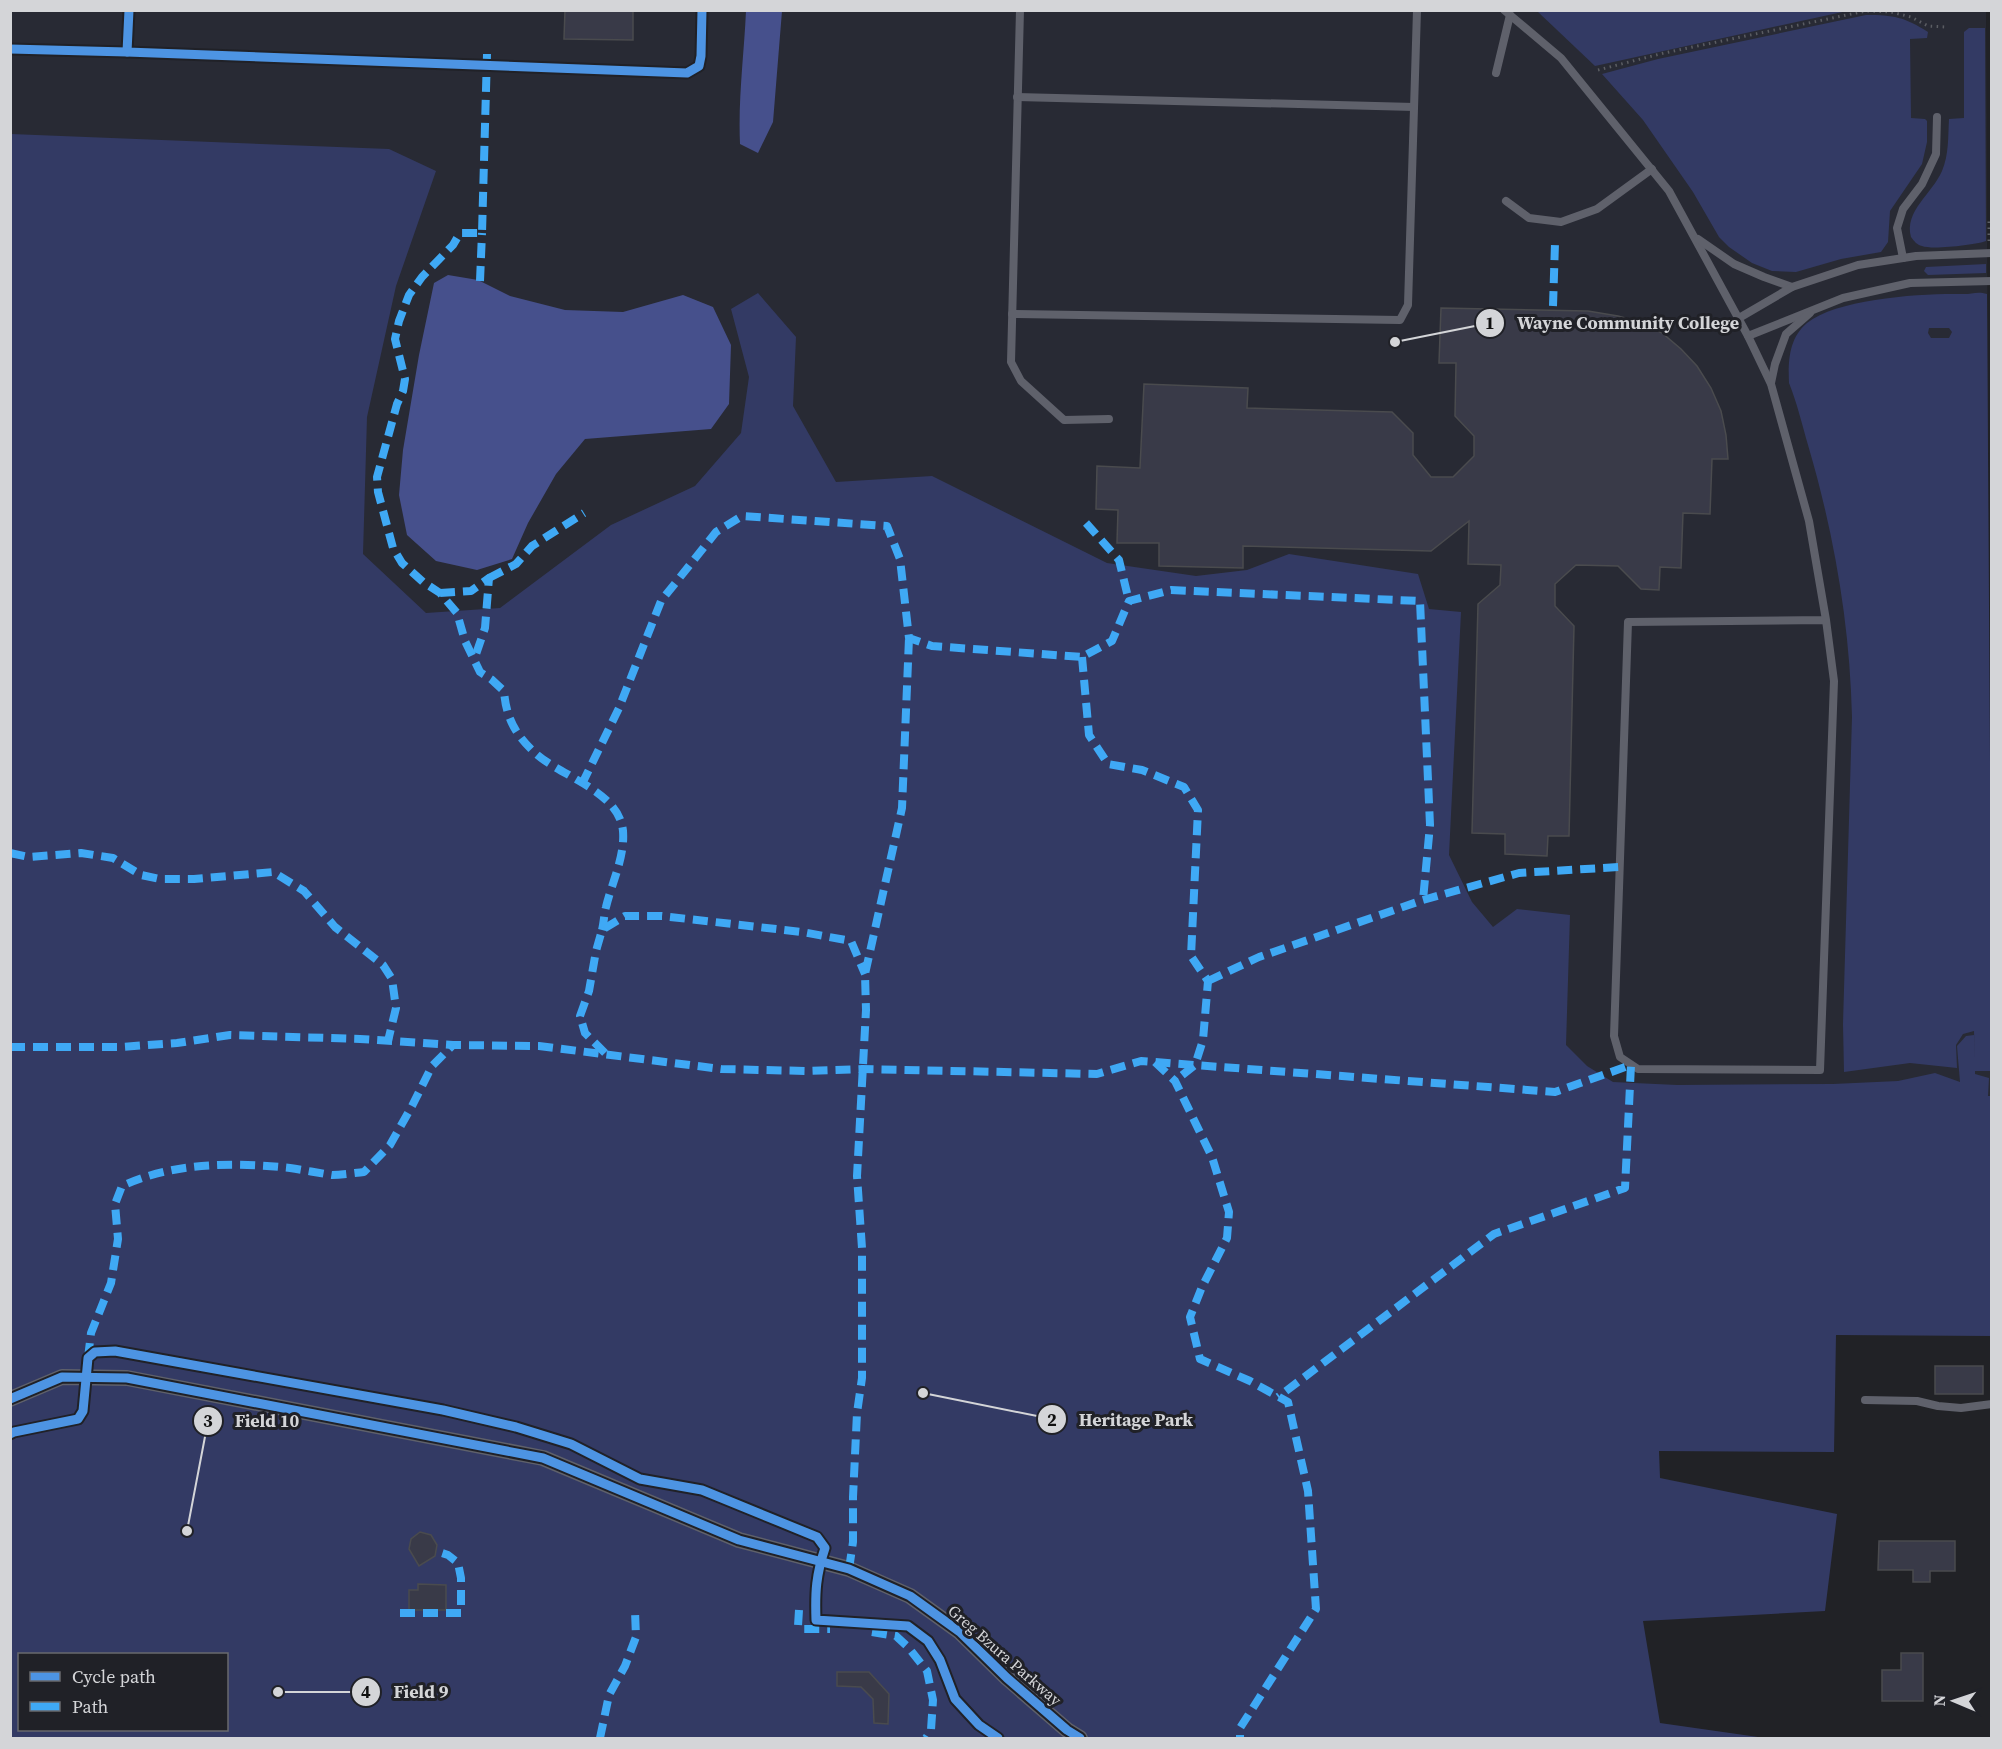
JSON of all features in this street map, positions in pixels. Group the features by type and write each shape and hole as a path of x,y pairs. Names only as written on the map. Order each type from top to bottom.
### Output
{"street":[{"name":"Greg Bzura Parkway","path":"10,1398 62,1377 127,1378 543,1458 739,1540 849,1569 910,1596 960,1632 1007,1678 1067,1730 1080,1738"}],"lane":[{"path":"1020,10 1011,362 1021,381 1064,420 1109,419"},
{"path":"1012,314 1400,320 1408,305 1417,10"},
{"path":"1496,73 1507,13 1561,58 1669,191 1739,318 1771,384 1809,521 1826,620 1834,681 1820,1070 1638,1069 1620,1057 1614,1036 1628,622 1826,620"},
{"path":"1017,97 1414,107"},
{"path":"1903,258 1897,228 1904,209 1922,184 1936,154 1937,117"},
{"path":"1506,201 1529,218 1561,222 1597,209 1652,170"},
{"path":"1695,237 1734,264 1764,278 1792,287"},
{"path":"1739,318 1792,287 1858,265 1916,256 1992,253"},
{"path":"1748,336 1844,298 1910,283 1992,281"},
{"path":"1771,384 1775,364 1786,334 1814,309"},
{"path":"1865,1400 1917,1401 1938,1406 1960,1407 1992,1404"}],"path":[{"path":"1598,70 1664,53 1712,45 1866,11 1891,12 1911,17 1928,26 1945,27"}],"shaded area":[{"path":"11,11 1986,11 1991,1096 11,1076"},
{"path":"746,11 782,11 773,122 758,153 740,144 740,94"},
{"path":"1537,11 1847,11 1595,66"},
{"path":"1866,15 1898,18 1928,32 1927,38 1910,39 1911,118 1927,121 1927,142 1922,164 1890,211 1888,242 1881,252 1841,259 1796,272 1772,271 1752,263 1719,237 1693,192 1643,120 1602,74 1658,59"},
{"path":"1969,28 1985,28 1986,241 1927,247 1919,245 1911,237 1911,219 1942,171 1947,152 1949,119 1964,118 1964,32"},
{"path":"11,134 389,149 436,171 396,286 367,417 363,554 426,613 500,608 611,525 695,486 741,433 749,377 731,309 758,293 796,337 793,406 836,482 932,476 1107,563 1196,576 1247,570 1289,554 1418,574 1429,609 1461,612 1449,855 1472,902 1493,927 1517,909 1570,915 1566,1045 1587,1066 1613,1082 1677,1085 1833,1084 1898,1081 1935,1073 1960,1082 1957,1046 1966,1036 1974,1035 1975,1062 1974,1031 1963,1034 1956,1045 1957,1068 1910,1063 1844,1072 1843,1024 1851,683 1844,614 1833,545 1817,478 1789,383 1789,366 1793,343 1801,329 1821,315 1839,308 1905,296 1987,294 1992,1071 1975,1071 1975,1074 1989,1078 1988,1096 1991,1096 1991,1336 1836,1335 1834,1452 1659,1451 1660,1478 1837,1514 1825,1611 1643,1621 1660,1723 1765,1738 11,1738","holes":["1929,328 1949,328 1952,332 1949,338 1931,338 1928,333"]},
{"path":"1986,264 1986,273 1928,275 1924,271 1926,267"},
{"path":"448,275 478,280 510,296 565,310 623,312 683,295 713,307 731,345 729,404 711,429 585,439 556,474 528,523 512,559 477,570 436,561 407,535 399,495 403,450 434,283"}],"building":[{"path":"565,10 633,10 633,40 564,39"},
{"path":"1441,308 1588,311 1640,322 1662,333 1697,366 1711,388 1721,411 1726,435 1728,459 1712,459 1710,514 1683,513 1681,568 1660,567 1659,590 1641,589 1618,566 1576,565 1555,584 1555,606 1574,626 1569,836 1548,836 1547,856 1505,854 1505,834 1472,833 1478,604 1500,585 1501,565 1468,564 1469,521 1431,551 1243,546 1243,568 1159,566 1159,543 1117,543 1118,510 1096,509 1097,466 1140,468 1144,384 1248,388 1247,408 1392,412 1413,433 1413,455 1431,477 1453,477 1474,456 1474,436 1455,416 1456,363 1439,363"},
{"path":"1935,1366 1983,1366 1983,1394 1935,1394"},
{"path":"420,1532 431,1535 437,1545 435,1556 419,1566 409,1549 411,1539"},
{"path":"1879,1541 1955,1541 1955,1571 1930,1571 1930,1582 1913,1582 1913,1570 1878,1570"},
{"path":"418,1584 446,1585 446,1610 409,1610 409,1590 418,1590"},
{"path":"1901,1653 1923,1653 1923,1701 1882,1701 1882,1670 1901,1670"},
{"path":"837,1672 869,1672 889,1694 888,1724 874,1723 873,1699 861,1687 837,1686"}],"marked path":[{"path":"487,54 482,233 460,233 453,245 422,277 409,295 395,339 405,379 377,477 378,492 393,548 402,563 423,582 440,593 457,613 465,641 480,672 504,691 509,716 521,738 544,760 599,794 611,805 619,817 623,831 622,850 602,930"},
{"path":"480,281 482,233"},
{"path":"1553,306 1555,243"},
{"path":"489,578 516,564 532,546 584,513"},
{"path":"582,784 619,708 661,601 716,532 742,516 887,526 900,559 909,638 932,646 1082,657 1112,641 1129,601 1171,590 1420,601 1430,825 1423,900"},
{"path":"1086,523 1119,560 1129,601"},
{"path":"440,593 471,591 489,578 485,628 474,660"},
{"path":"849,1569 853,1542 857,1413 862,1378 862,1248 857,1176 866,1010 865,974 902,808 909,638"},
{"path":"1082,657 1089,735 1108,764 1142,770 1184,787 1198,810 1191,956 1208,981 1203,1040 1195,1065 1175,1081"},
{"path":"10,853 29,857 81,853 113,858 141,875 160,879 194,879 273,872 304,891 335,927 383,965 392,979 396,1008 388,1041"},
{"path":"1208,981 1259,957 1423,900 1519,873 1620,867"},
{"path":"605,1053 585,1033 580,1016 589,991 602,930 625,916 662,916 802,932 851,941 865,974"},
{"path":"10,1047 120,1047 177,1043 230,1035 360,1039 453,1045 539,1046 721,1069 806,1071 862,1069 1097,1074 1141,1061 1555,1092 1631,1065 1625,1188 1494,1234 1278,1397"},
{"path":"88,1358 91,1333 111,1283 118,1239 115,1204 122,1186 162,1172 204,1166 269,1166 332,1175 364,1172 390,1145 432,1066 453,1045"},
{"path":"1155,1062 1175,1081 1212,1157 1229,1212 1227,1238 1202,1287 1190,1317 1200,1359 1250,1381 1288,1402 1308,1491 1316,1609 1240,1728 1240,1738"},
{"path":"400,1613 461,1613 461,1578 458,1563 448,1555 436,1551"},
{"path":"799,1610 798,1626 804,1629 830,1629"},
{"path":"600,1738 609,1695 625,1666 636,1637 635,1611"},
{"path":"872,1632 896,1636 927,1671 933,1700 931,1730 926,1738"}],"cycle path":[{"path":"129,10 127,52 687,73 699,66 702,10"},
{"path":"10,49 127,52"},
{"path":"10,1434 78,1419 83,1411 88,1358 95,1352 115,1351 443,1410 516,1427 571,1444 640,1479 702,1490 817,1537 825,1548 817,1584 816,1620 908,1626 928,1641 940,1660 955,1699 979,1725 998,1738"},
{"path":"10,1399 62,1377 127,1378 543,1458 739,1540 849,1569 910,1596 960,1632 1007,1678 1067,1730 1080,1738"}],"place":[{"name":"Wayne Community College","path":"1395,342"},
{"name":"Heritage Park","path":"923,1393"},
{"name":"Field 10","path":"187,1531"},
{"name":"Field 9","path":"278,1692"}]}
